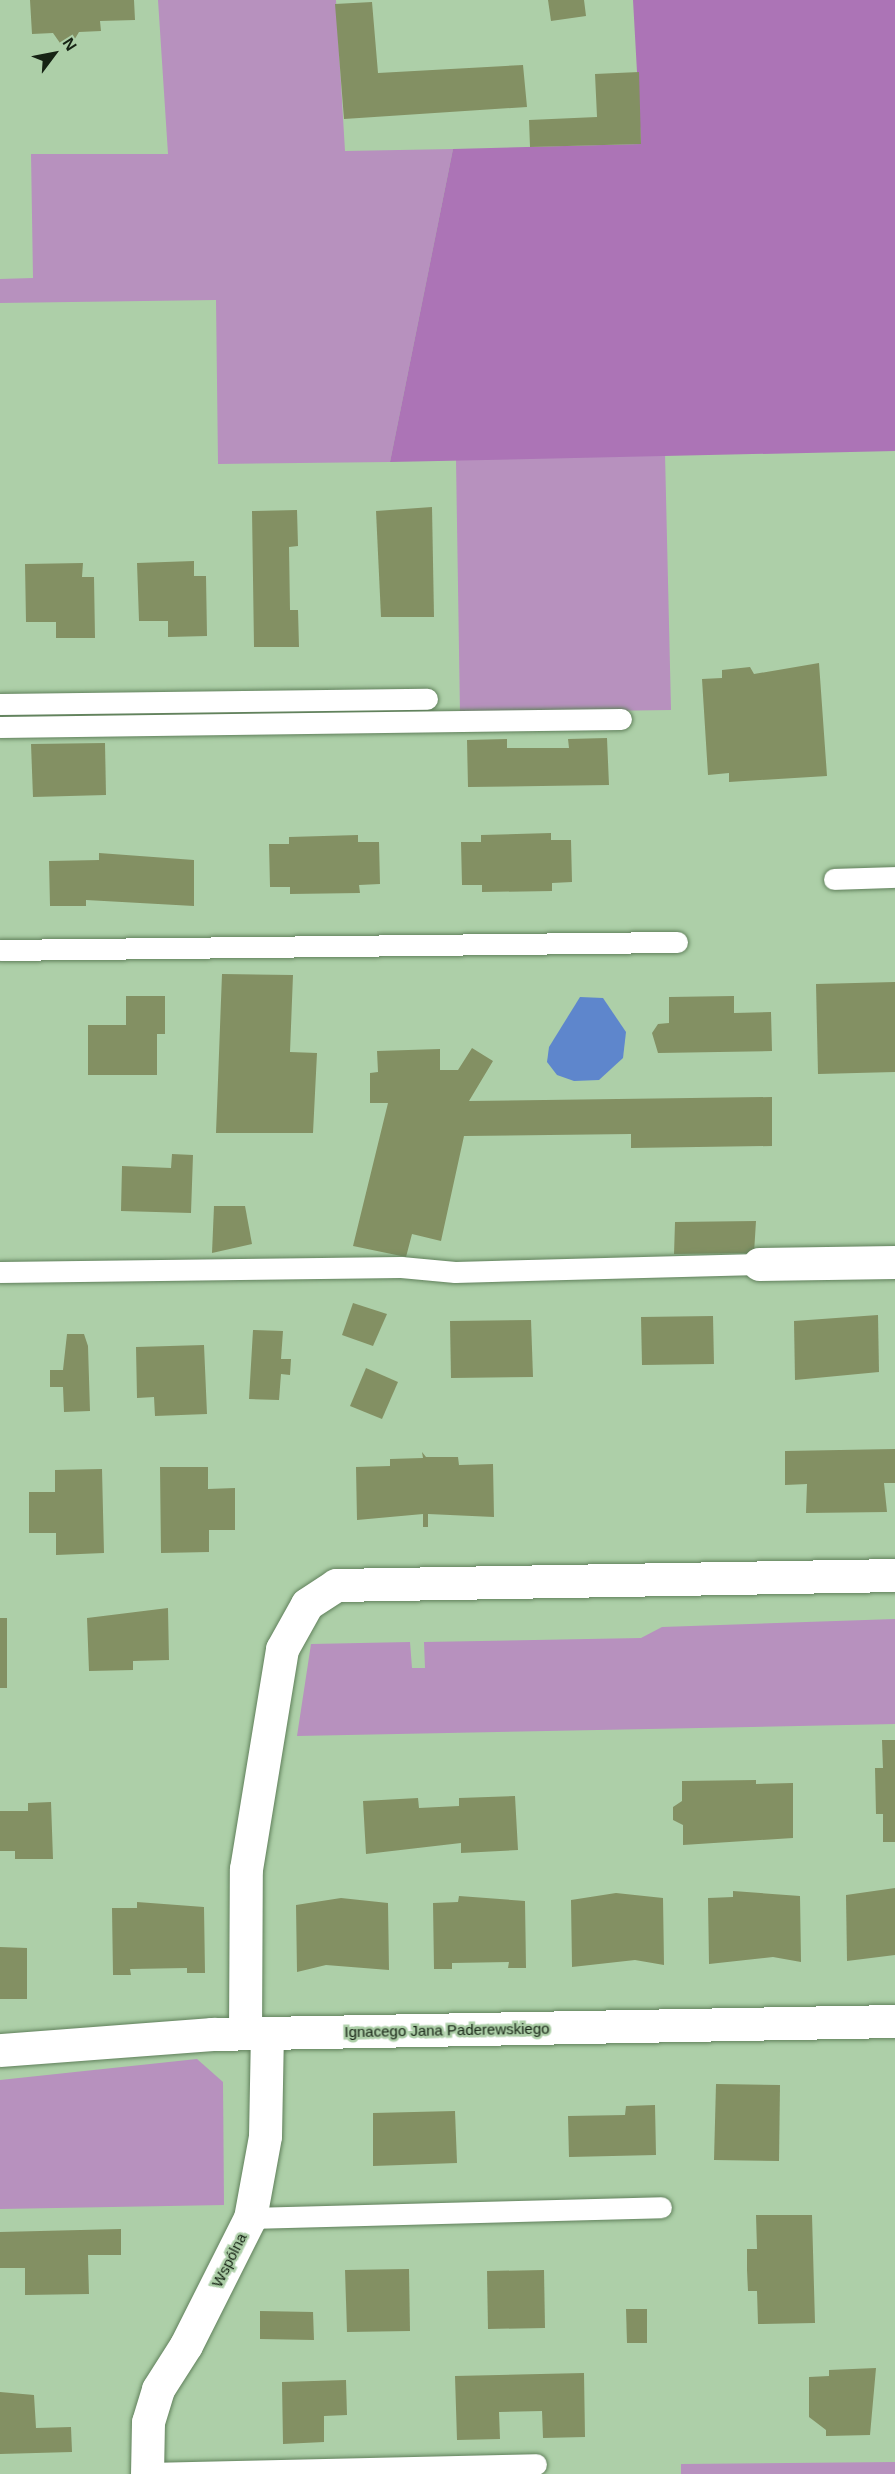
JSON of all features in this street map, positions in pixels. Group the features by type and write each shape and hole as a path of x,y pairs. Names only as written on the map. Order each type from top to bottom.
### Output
{"street":[{"path":"759,1264 895,1262"},
{"name":"Wspólna","path":"147,2473 148,2422 158,2389 186,2345 250,2218 265,2136 246,1869 282,1649 307,1604 336,1585 895,1575"},
{"name":"Ignacego Jana Paderewskiego","path":"0,2050 256,2033 895,2022"}],"lane":[{"path":"0,704 427,699"},
{"path":"0,728 621,719"},
{"path":"834,879 895,877"},
{"path":"0,950 678,942"},
{"path":"0,1272 401,1267 454,1272 759,1264"},
{"path":"250,2218 662,2206"},
{"path":"147,2473 536,2464"}],"shaded area":[{"path":"158,0 336,0 345,151 453,149 390,462 218,464 216,300 0,303 0,279 33,278 31,154 168,154"},
{"path":"633,0 895,0 895,451 390,462 453,149 641,144"},
{"path":"665,454 671,710 460,713 456,460"},
{"path":"895,1619 895,1724 297,1736 311,1644 410,1642 412,1668 425,1668 424,1642 641,1638 662,1627"},
{"path":"197,2059 223,2082 224,2205 0,2209 0,2080"},
{"path":"895,2462 895,2474 681,2474 681,2464"}],"water":[{"path":"580,997 603,998 626,1032 623,1058 599,1080 574,1081 557,1075 547,1062 549,1047"}],"building":[{"path":"30,0 134,0 135,20 100,21 101,31 79,32 73,42 60,43 53,33 32,34"},
{"path":"548,0 584,0 586,16 551,21"},
{"path":"372,2 378,73 523,65 527,107 344,119 335,4"},
{"path":"639,72 641,144 530,147 529,120 597,117 595,74"},
{"path":"432,507 434,617 381,617 376,511"},
{"path":"297,510 298,546 289,547 290,610 298,610 299,647 254,647 252,511"},
{"path":"194,561 194,576 206,576 207,636 168,637 168,621 139,621 137,563"},
{"path":"83,563 82,577 94,577 95,638 56,638 56,622 26,622 25,564"},
{"path":"819,663 827,776 729,782 729,773 708,775 702,679 722,678 722,670 750,667 754,674"},
{"path":"607,738 609,785 468,787 467,740 507,739 507,748 569,748 568,739"},
{"path":"105,743 106,795 33,797 31,744"},
{"path":"551,833 551,840 571,840 572,882 552,883 552,891 482,892 482,885 462,885 461,842 481,842 481,835"},
{"path":"358,835 358,842 379,842 380,884 359,885 360,893 290,894 290,887 270,887 269,844 289,844 289,837"},
{"path":"99,853 194,860 194,906 86,900 86,906 50,906 49,861 99,860"},
{"path":"222,974 293,975 290,1052 317,1053 313,1133 216,1133"},
{"path":"895,982 895,1072 818,1074 816,984"},
{"path":"126,996 165,996 165,1034 157,1034 157,1075 88,1075 88,1025 126,1025"},
{"path":"734,996 734,1013 771,1012 772,1051 658,1053 652,1033 658,1024 669,1023 669,997"},
{"path":"472,1048 493,1061 469,1101 772,1097 772,1146 631,1148 631,1134 464,1136 441,1241 412,1234 406,1257 353,1246 388,1103 370,1103 370,1073 378,1072 377,1051 440,1049 440,1070 458,1070"},
{"path":"172,1154 193,1155 191,1213 121,1211 122,1166 171,1168"},
{"path":"214,1206 245,1206 252,1244 212,1253"},
{"path":"756,1221 754,1253 674,1254 675,1222"},
{"path":"353,1303 387,1314 373,1346 342,1335"},
{"path":"878,1315 879,1372 795,1380 794,1321"},
{"path":"713,1316 714,1364 642,1365 641,1317"},
{"path":"531,1320 533,1377 451,1378 450,1321"},
{"path":"253,1330 283,1331 281,1359 291,1359 290,1375 281,1374 279,1400 249,1399"},
{"path":"67,1334 84,1334 88,1346 90,1411 64,1412 63,1387 50,1387 50,1370 63,1370"},
{"path":"204,1345 207,1414 155,1416 154,1397 137,1398 136,1347"},
{"path":"366,1368 398,1382 382,1419 350,1406"},
{"path":"895,1449 895,1483 884,1483 887,1512 806,1513 807,1484 785,1485 785,1451"},
{"path":"422,1452 426,1457 458,1457 459,1465 493,1464 494,1517 428,1514 428,1527 423,1527 423,1514 357,1520 356,1467 390,1466 390,1459 423,1458"},
{"path":"160,1467 208,1467 208,1489 235,1488 235,1530 209,1530 209,1552 161,1553"},
{"path":"102,1469 104,1553 56,1555 56,1533 29,1533 29,1492 55,1492 55,1470"},
{"path":"168,1608 169,1660 133,1661 133,1670 89,1671 87,1618"},
{"path":"0,1618 7,1618 7,1688 0,1688"},
{"path":"882,1740 895,1740 895,1842 883,1842 883,1814 876,1814 875,1768 883,1768"},
{"path":"756,1780 756,1784 793,1783 793,1838 683,1845 683,1825 673,1820 673,1807 682,1801 682,1781"},
{"path":"515,1796 518,1850 461,1853 461,1843 366,1854 363,1801 418,1798 419,1808 459,1806 459,1798"},
{"path":"51,1802 53,1859 15,1859 15,1851 0,1851 0,1811 28,1811 28,1803"},
{"path":"895,1888 895,1955 847,1961 846,1895"},
{"path":"733,1891 800,1896 801,1962 773,1957 709,1964 708,1898 733,1897"},
{"path":"616,1893 663,1898 664,1965 635,1960 572,1967 571,1900"},
{"path":"459,1896 525,1901 526,1968 508,1968 509,1962 452,1963 452,1969 434,1969 433,1903 458,1902"},
{"path":"341,1898 388,1903 389,1970 326,1965 297,1972 296,1905"},
{"path":"137,1902 204,1907 205,1973 187,1973 187,1968 130,1969 131,1975 113,1975 112,1908 137,1908"},
{"path":"0,1947 27,1948 27,1999 0,1999"},
{"path":"716,2084 780,2085 779,2161 714,2160"},
{"path":"655,2105 656,2155 569,2157 568,2116 625,2115 626,2106"},
{"path":"455,2111 457,2163 373,2166 373,2113"},
{"path":"756,2215 812,2215 815,2323 758,2324 757,2291 748,2291 747,2270 747,2249 757,2249"},
{"path":"121,2229 121,2255 88,2255 89,2294 25,2295 25,2268 0,2268 0,2232"},
{"path":"409,2269 410,2331 347,2332 345,2270"},
{"path":"544,2270 545,2328 488,2329 487,2271"},
{"path":"626,2309 647,2309 647,2343 627,2343"},
{"path":"260,2311 313,2312 314,2340 260,2339"},
{"path":"876,2368 870,2435 826,2436 826,2430 809,2417 809,2377 829,2376 829,2370"},
{"path":"584,2373 585,2437 543,2438 542,2411 499,2412 500,2439 457,2440 455,2376"},
{"path":"346,2380 347,2415 324,2416 324,2442 283,2444 282,2382"},
{"path":"0,2392 34,2395 36,2428 71,2427 72,2452 0,2454"}]}
